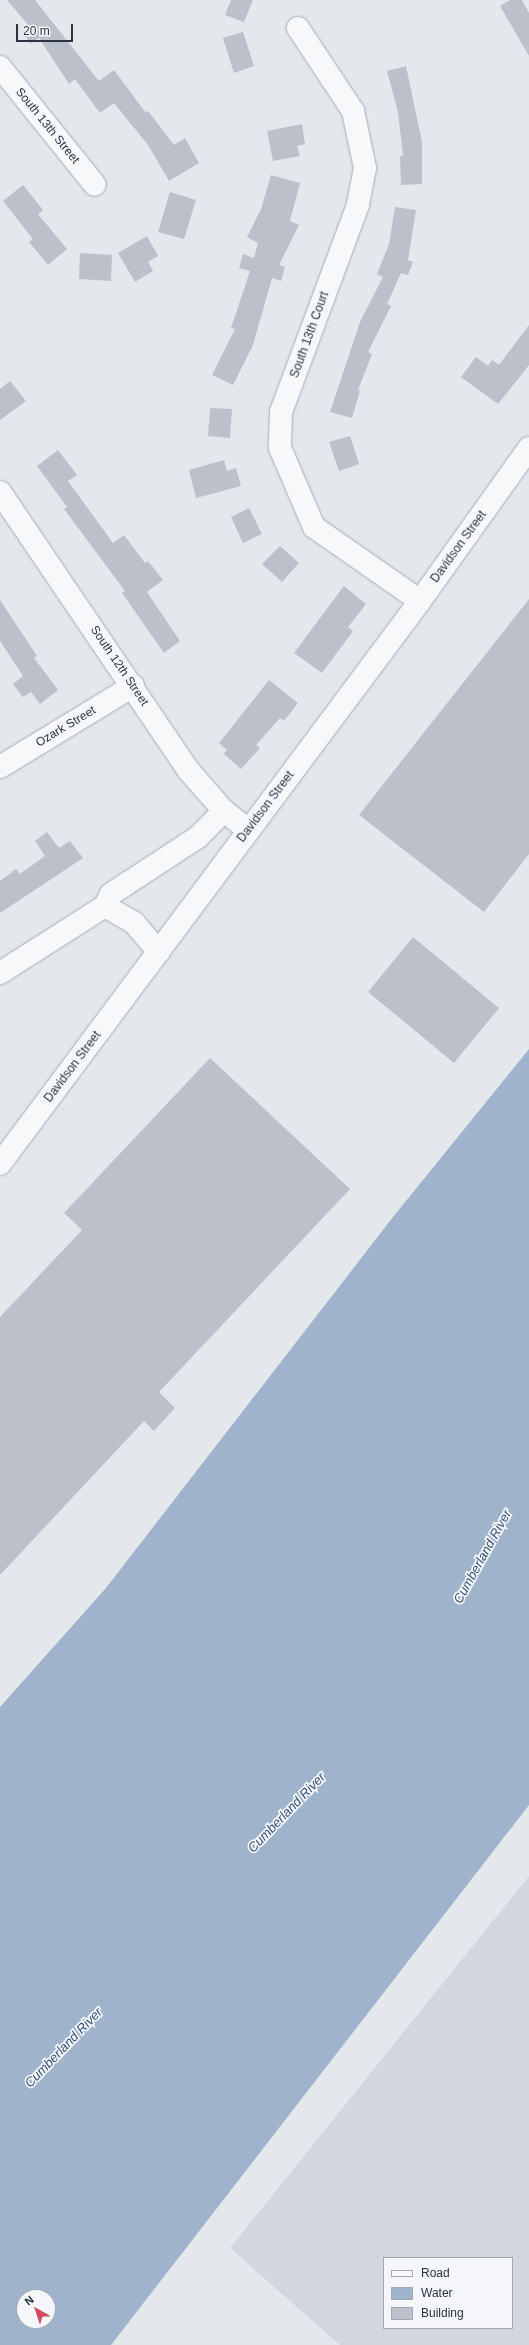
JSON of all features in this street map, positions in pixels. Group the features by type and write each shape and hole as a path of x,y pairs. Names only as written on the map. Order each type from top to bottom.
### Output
{"street":[{"name":"South 13th Court","path":"298,28 352,111 365,168 358,205 281,412 280,448 314,527 420,601"},
{"name":"South 13th Street","path":"0,67 95,185"},
{"name":"Davidson Street","path":"0,1164 420,601 529,448"},
{"name":"South 12th Street","path":"0,492 133,686 189,771 224,811 248,830"},
{"name":"Ozark Street","path":"0,767 133,686"},
{"path":"0,974 105,906 111,894 198,837 224,811"},
{"path":"105,906 134,923 159,952"}],"shaded area":[{"path":"529,1876 529,2345 340,2345 230,2248"}],"water":[{"name":"Cumberland River","path":"529,1049 529,1805 111,2345 0,2345 0,1707 106,1588 393,1217"}],"building":[{"path":"7,0 35,0 99,81 114,70 146,113 148,111 174,145 185,138 199,163 169,181 148,145 114,103 100,113 75,79 69,84 39,38 31,44 22,32 29,26"},
{"path":"231,0 253,0 244,22 225,15"},
{"path":"510,0 522,0 529,13 529,56 500,6"},
{"path":"243,32 254,66 234,73 223,38"},
{"path":"406,66 422,142 422,184 401,185 400,156 403,156 398,112 387,71"},
{"path":"302,124 305,144 297,146 300,156 273,161 267,131"},
{"path":"271,175 300,183 290,221 299,225 279,265 285,267 281,281 272,278 253,345 233,385 212,375 235,329 231,328 250,271 239,268 243,254 254,258 258,243 247,237 261,209"},
{"path":"23,185 43,210 38,214 67,249 48,265 29,242 33,239 3,201"},
{"path":"170,192 196,200 184,239 158,232"},
{"path":"395,207 416,210 408,260 413,262 408,275 401,273 387,304 391,306 368,352 372,354 358,390 360,391 352,418 330,412 360,322 383,277 377,274 389,244"},
{"path":"147,236 158,256 148,262 153,271 135,282 118,253"},
{"path":"80,253 112,255 111,281 79,279"},
{"path":"529,325 529,365 498,404 461,377 476,357 488,366 492,360 499,365"},
{"path":"10,381 26,401 0,420 0,389"},
{"path":"210,408 232,409 230,438 208,436"},
{"path":"350,436 359,464 339,471 329,442"},
{"path":"58,450 77,475 68,481 113,543 124,535 145,563 148,561 163,580 147,592 180,641 164,653 122,593 125,591 64,509 67,507 37,466"},
{"path":"224,460 227,471 236,468 241,486 196,498 189,470"},
{"path":"249,508 262,534 243,543 231,517"},
{"path":"280,546 299,563 282,582 262,564"},
{"path":"344,586 366,604 348,627 353,631 322,673 294,653"},
{"path":"529,599 529,854 484,912 359,815"},
{"path":"0,600 37,656 34,658 58,690 40,704 31,692 23,697 13,684 23,676 0,641"},
{"path":"269,680 298,703 284,721 280,718 256,745 260,748 241,769 224,754 227,750 219,743"},
{"path":"47,832 59,848 70,841 83,858 0,913 0,881 16,869 20,874 45,856 35,841"},
{"path":"413,937 499,1008 454,1063 368,992"},
{"path":"210,1058 350,1189 159,1392 175,1408 154,1431 144,1421 0,1575 0,1317 82,1230 64,1213"}]}
